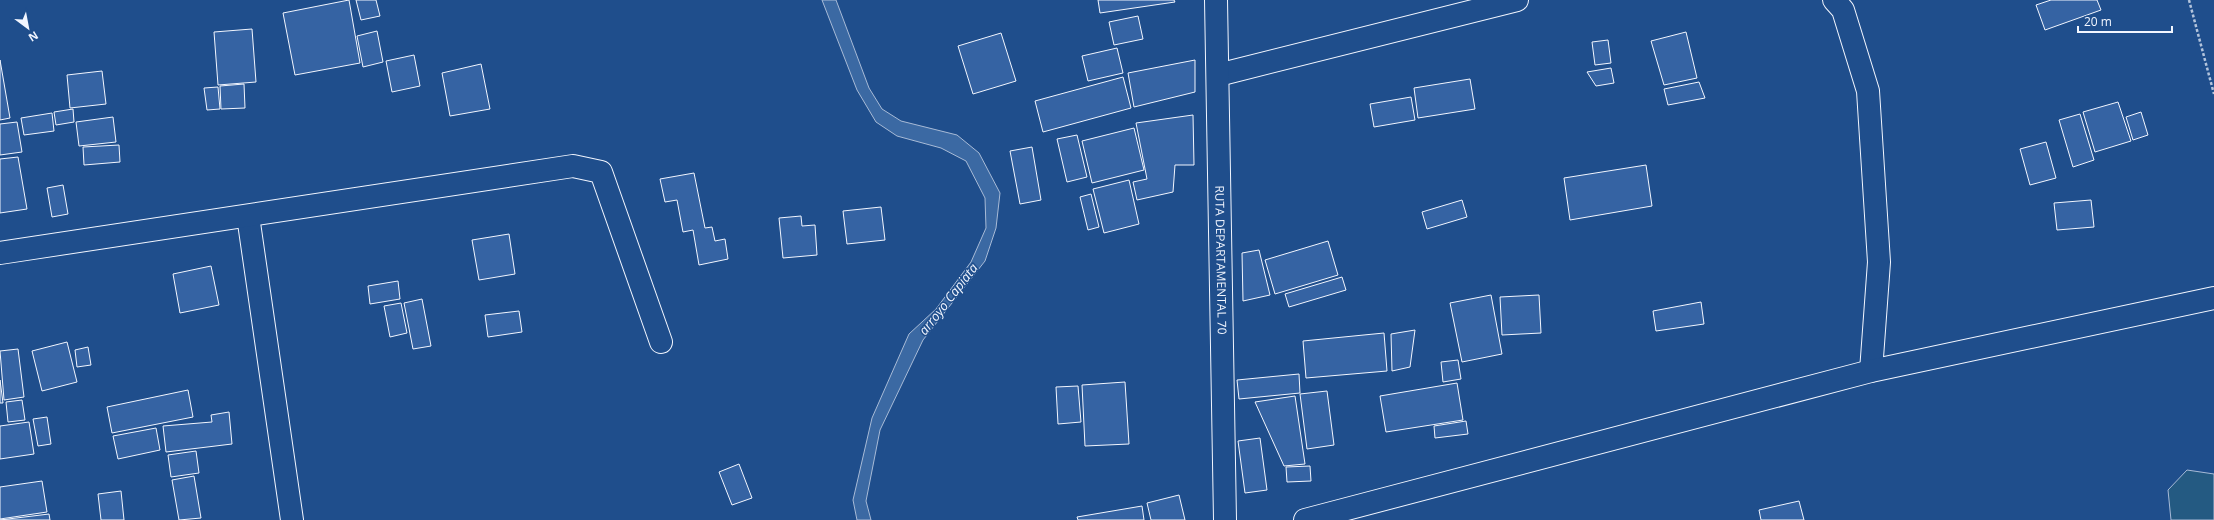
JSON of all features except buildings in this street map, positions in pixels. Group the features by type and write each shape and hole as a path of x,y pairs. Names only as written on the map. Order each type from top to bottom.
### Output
{"street":[{"name":"RUTA DEPARTAMENTAL 70","path":"1216,0 1225,520"},
{"path":"1218,75 1517,0"},
{"path":"1834,0 1843,10 1868,91 1879,262 1871,371"},
{"path":"0,253 573,166 601,172 661,342"},
{"path":"248,216 292,520"},
{"path":"1305,520 1871,371 2214,298"}],"path":[{"path":"2189,0 2214,94"}],"shaded area":[{"path":"2187,470 2214,474 2214,520 2171,520 2168,490"}],"water":[{"name":"arroyo Capiata","path":"822,0 836,0 869,88 882,109 901,121 957,135 979,153 1000,193 996,228 985,261 923,340 880,430 866,501 871,520 857,520 853,500 872,418 909,334 936,309 971,262 986,228 985,198 966,161 941,148 897,136 876,122 857,90"}]}
